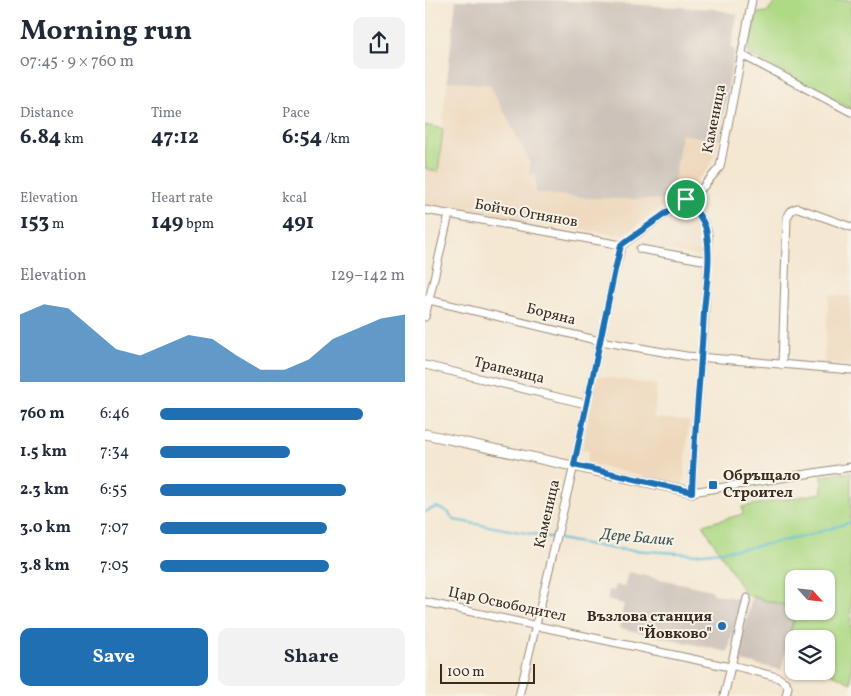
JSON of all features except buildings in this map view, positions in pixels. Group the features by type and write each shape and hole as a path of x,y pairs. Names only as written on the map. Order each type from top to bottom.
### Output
{"street":[{"name":"Каменица","path":"519,696 560,527 621,245 703,188 720,167 752,0"},
{"path":"742,55 851,112"},
{"path":"686,199 705,226 708,261 702,358 693,451 692,492"},
{"path":"782,365 787,218 789,212 798,208 851,226"},
{"name":"Бойчо Огнянов","path":"425,210 621,245"},
{"path":"425,317 427,299 449,214"},
{"path":"640,249 708,261"},
{"name":"Боряна","path":"427,299 600,341 702,358 851,370"},
{"name":"Трапезица","path":"425,365 586,404"},
{"path":"425,434 692,492 851,467"},
{"path":"724,696 747,598"},
{"name":"Цар Освободител","path":"425,602 731,666 781,680 788,687 787,696"}],"shaded area":[{"path":"456,0 549,0 713,9 737,14 731,48 735,50 718,140 681,134 672,200 588,198 536,193 536,174 530,174 530,162 490,85 447,81"},
{"path":"447,81 490,85 530,162 530,173 536,174 536,193 588,198 612,198 681,133 718,140 715,154 707,171 682,193 623,236 425,205 425,168 438,171"},
{"path":"683,208 694,222 701,236 700,257 636,245"},
{"path":"829,295 851,297 851,366 826,364 824,360"},
{"path":"597,376 657,385 654,418 689,421 683,486 586,463 589,451 582,449"},
{"path":"628,572 711,590 714,594 741,599 728,652 619,628 624,604 607,600 609,590 614,591 616,585 624,587"},
{"path":"752,597 785,606 785,620 794,620 791,630 785,630 785,654 781,670 737,660"}],"green space":[{"path":"777,0 851,0 851,109 749,54 748,46 758,13 767,12"},
{"path":"425,125 443,129 438,172 425,168"},
{"path":"851,472 851,683 835,675 835,630 791,630 794,620 835,620 835,570 785,570 785,606 746,595 703,525 743,514 742,507 822,493 822,476"}],"waterway":[{"name":"Дере Балик","path":"425,512 436,507 448,512 454,520 554,538"},
{"name":"Дере Балик","path":"559,539 614,549 695,554 747,548 807,536 851,522"}],"place":[{"name":"Обръщало Строител","path":"713,485"},
{"name":"Възлова станция \"Йовково\"","path":"722,626"}],"route":[{"path":"686,199 705,226 708,261 702,358 693,451 692,492 574,465 621,245 686,199"}]}
